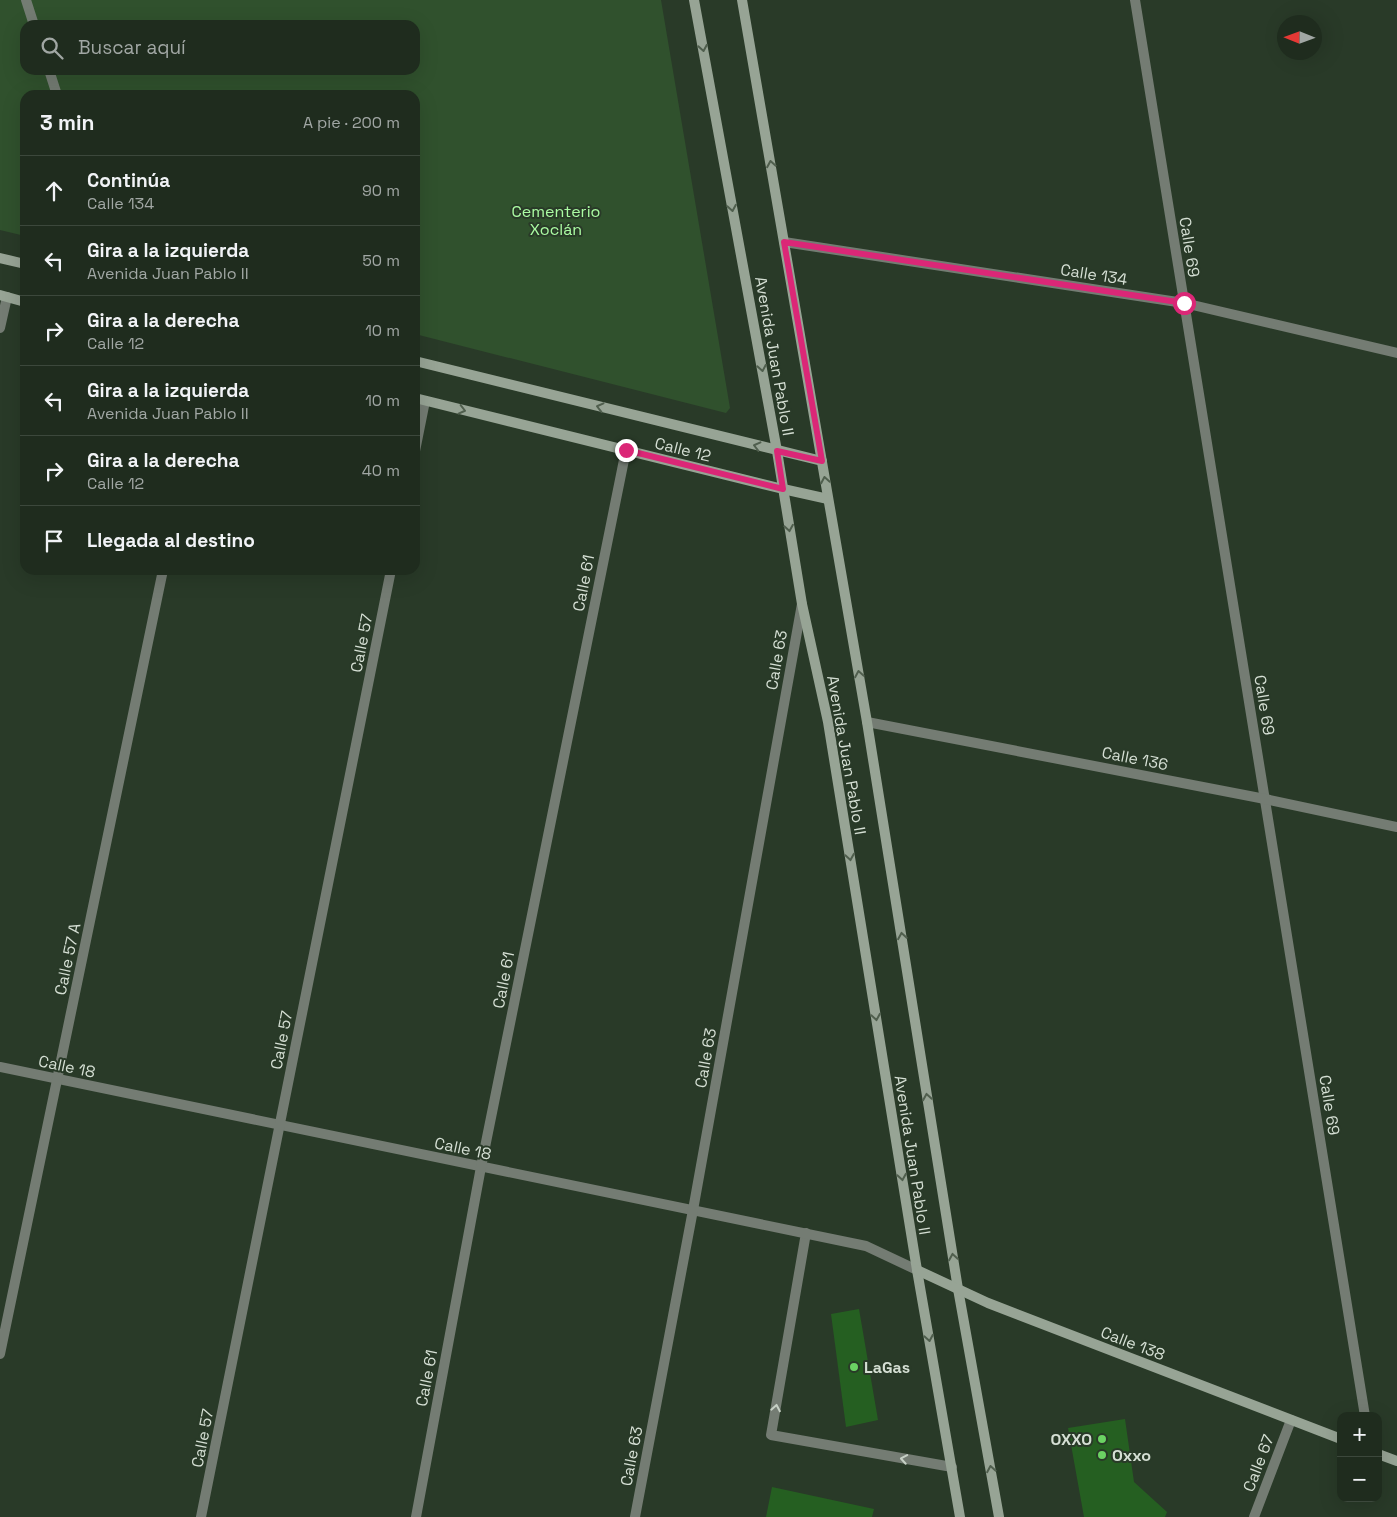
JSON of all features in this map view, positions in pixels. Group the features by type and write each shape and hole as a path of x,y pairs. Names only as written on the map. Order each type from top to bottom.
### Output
{"main road":[{"name":"Avenida Juan Pablo II","path":"694,0 777,451 802,604 828,722 917,1270 960,1517"},
{"name":"Avenida Juan Pablo II","path":"742,0 867,722 958,1289 999,1517"},
{"path":"0,258 20,263"},
{"path":"3,296 20,301"},
{"name":"Calle 12","path":"420,362 822,461"},
{"name":"Calle 12","path":"420,399 828,499"},
{"name":"Calle 138","path":"917,1270 997,1307 1337,1437"},
{"path":"1382,1455 1397,1461"}],"street":[{"path":"26,0 32,20"},
{"name":"Calle 69","path":"1135,0 1364,1412"},
{"path":"51,75 55,90"},
{"name":"Calle 134","path":"784,242 1184,303 1397,352"},
{"path":"0,328 3,296"},
{"name":"Calle 61","path":"416,1517 481,1167 626,450"},
{"name":"Calle 57 A","path":"0,1354 162,575"},
{"name":"Calle 57","path":"201,1517 390,575"},
{"name":"Calle 63","path":"635,1517 693,1210 802,604"},
{"name":"Calle 136","path":"867,722 1265,798 1397,827"},
{"name":"Calle 18","path":"0,1067 866,1246 917,1270"},
{"path":"806,1233 771,1436 952,1467"},
{"name":"Calle 67","path":"1254,1517 1291,1420"}],"green space":[{"name":"Cementerio Xoclán","path":"0,0 661,0 730,408 726,413 420,335 420,90 20,90 20,235 0,230"}],"building":[{"name":"LaGas","path":"859,1309 878,1420 846,1427 831,1314"},
{"name":"Oxxo","path":"1125,1419 1134,1482 1167,1512 1165,1517 1084,1517 1068,1428"},
{"path":"772,1487 874,1509 872,1517 766,1517"}],"place":[{"name":"LaGas","path":"854,1367"},
{"name":"OXXO","path":"1102,1439"},
{"name":"Oxxo","path":"1102,1455"}],"route":[{"path":"626,450 783,489 777,451 822,461 784,242 1184,303"}]}
